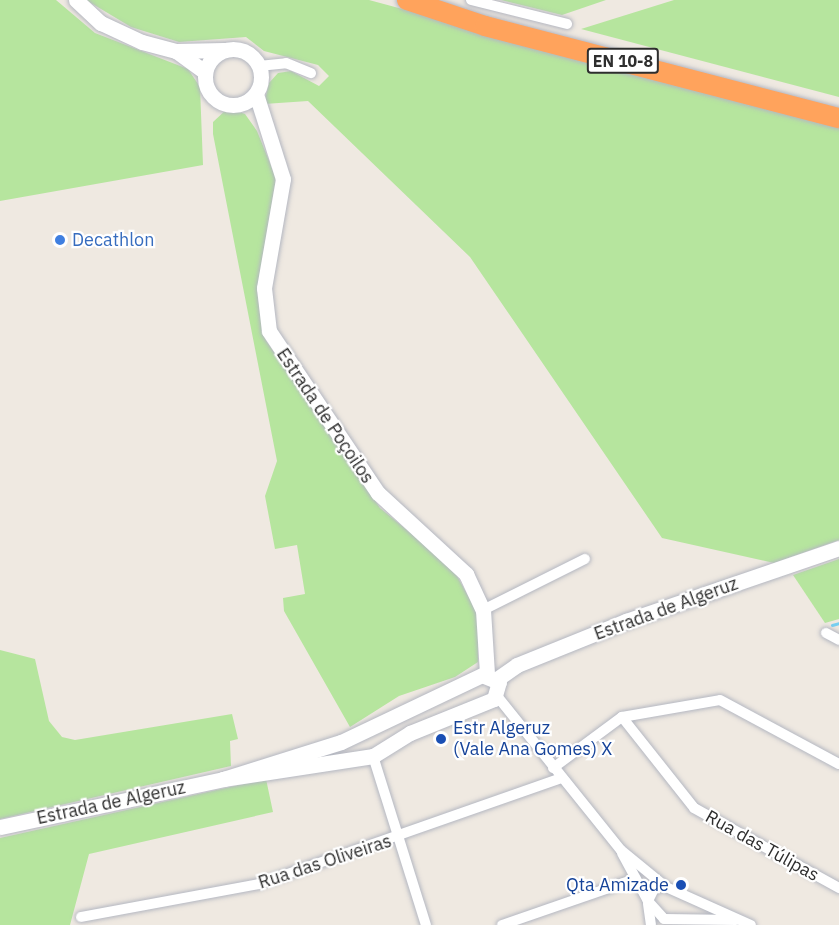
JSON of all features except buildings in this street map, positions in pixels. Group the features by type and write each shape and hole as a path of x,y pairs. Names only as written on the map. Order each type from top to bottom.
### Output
{"highway":[{"name":"EN 10-8","path":"408,0 485,26 839,118"}],"main road":[{"path":"76,0 117,32 176,51 205,72 215,99 241,105 262,121"},
{"path":"205,72 224,50"},
{"path":"176,51 244,51 259,66"},
{"name":"Estrada de Poçoilos","path":"259,66 256,94 262,121 282,179 264,288 269,331 378,493 466,574 483,610 492,676"},
{"path":"241,105 256,94"},
{"name":"Estrada de Algeruz","path":"223,779 366,731 473,683 626,621 839,548"},
{"path":"473,683 477,699 494,699 492,676"},
{"name":"Estrada de Algeruz","path":"0,827 223,779 374,754 494,699"},
{"path":"366,731 381,739 374,754 355,744 366,731"}],"street":[{"path":"471,0 567,24"},
{"path":"259,66 286,63 311,73"},
{"path":"483,610 585,559"},
{"path":"826,633 839,640"},
{"path":"494,699 621,850 666,887 751,925"},
{"path":"553,768 621,717 720,700 839,765"},
{"name":"Rua das Túlipas","path":"621,717 694,808 839,888"},
{"path":"374,754 426,925"},
{"name":"Rua das Oliveiras","path":"81,917 259,884 398,838 561,778"},
{"path":"621,850 648,902 664,919 688,922 740,920"},
{"path":"502,925 635,879"},
{"path":"651,925 648,902 655,887 666,887"},
{"path":"688,922 697,907 689,898"}],"green space":[{"path":"0,0 56,0 95,33 188,69 200,87 203,165 0,201"},
{"path":"86,0 369,0 839,127 839,540 774,563 662,538 470,257 308,101 264,104 269,83 278,73 291,71 319,86 329,76 318,65 264,51 246,37 179,42 131,27"},
{"path":"501,0 606,0 562,15"},
{"path":"674,0 839,0 839,97 581,29"},
{"path":"228,108 245,114 257,131 276,178 257,292 265,339 380,508 452,567 478,614 478,662 455,677 399,696 350,727 284,611 283,598 305,594 297,545 275,549 265,496 277,461 213,134 213,122"},
{"path":"839,559 839,619 825,623 793,575"},
{"path":"0,650 35,659 49,721 62,737 75,740 232,714 238,739 230,741 231,766 0,819"},
{"path":"266,779 273,812 89,854 70,925 0,925 0,838"}],"waterway":[{"path":"832,625 839,623"}],"place":[{"name":"Decathlon","path":"60,240"},
{"name":"Estr Algeruz (Vale Ana Gomes) X","path":"441,739"},
{"name":"Qta Amizade","path":"681,885"}]}
